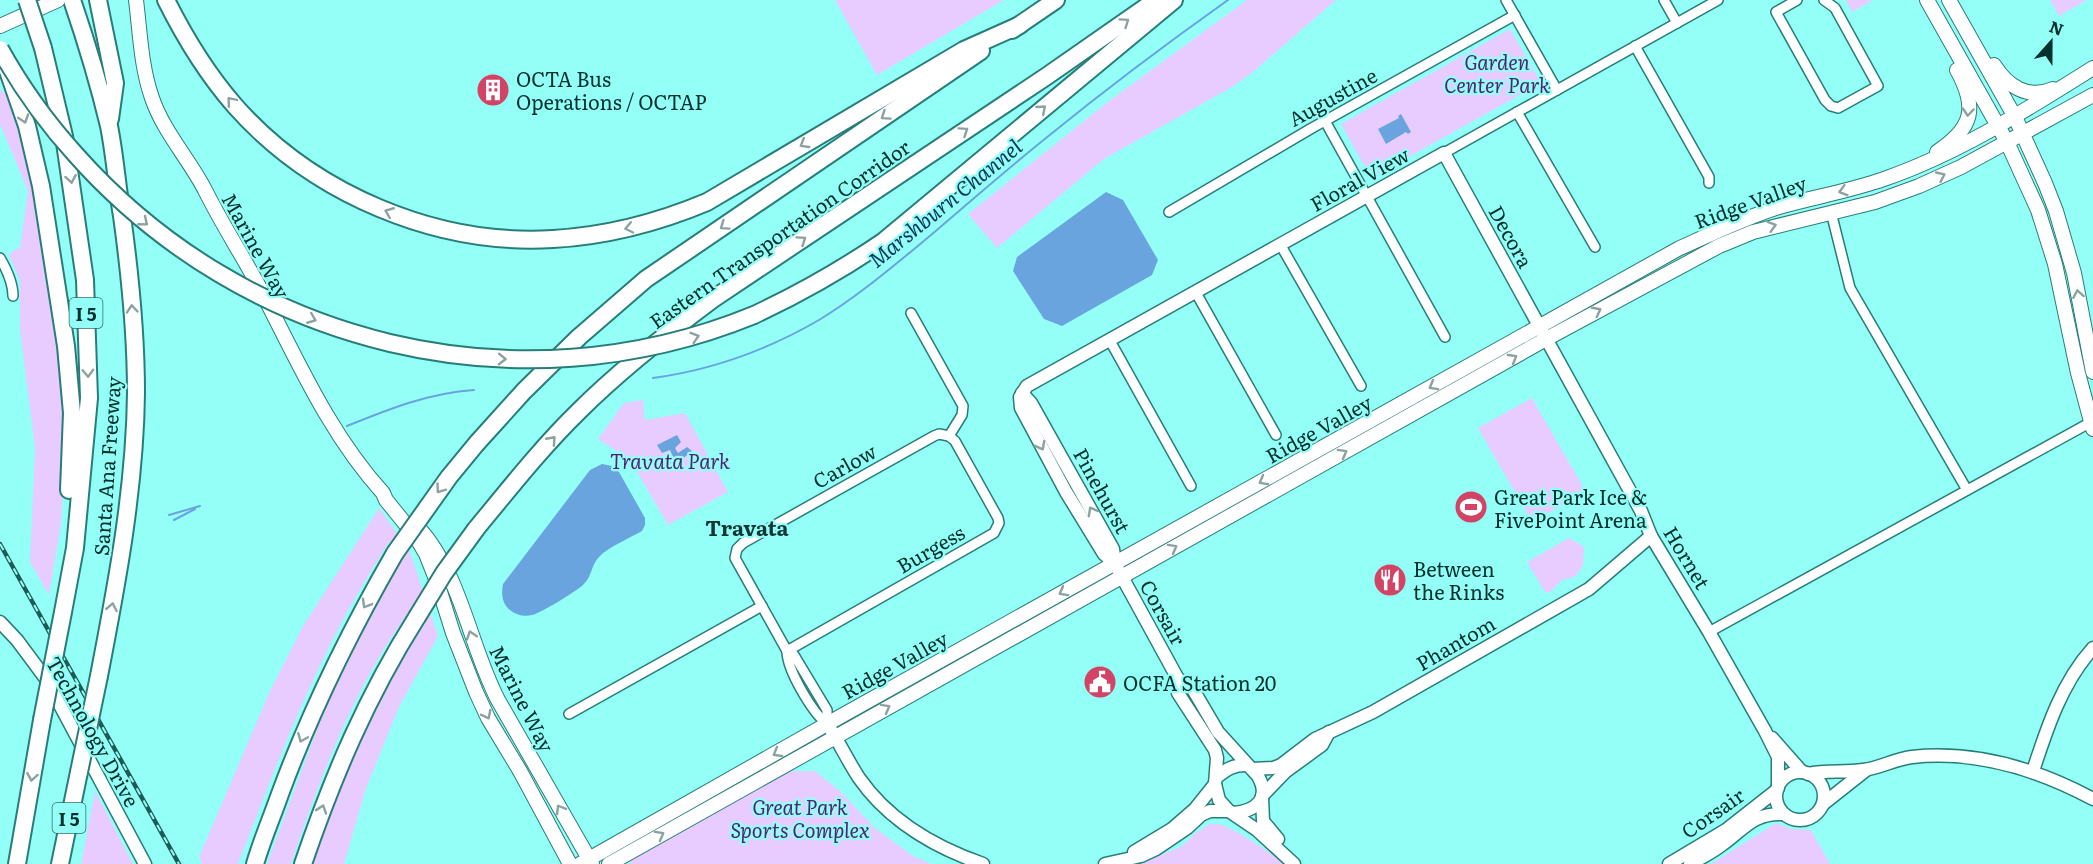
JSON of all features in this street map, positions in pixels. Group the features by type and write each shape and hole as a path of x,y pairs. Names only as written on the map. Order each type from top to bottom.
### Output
{"highway":[{"name":"Santa Ana Freeway","path":"17,864 75,548 89,398 85,280 66,147 43,48 27,0"},
{"name":"Santa Ana Freeway","path":"60,864 119,569 133,455 136,393 128,258 109,128 83,31 72,0"},
{"path":"98,0 115,82 109,128"},
{"path":"166,0 186,39 209,74 235,106 268,138 303,166 354,196 405,218 445,229 504,238 551,239 597,235 672,217 707,202 964,50 1020,25"},
{"name":"Eastern Transportation Corridor","path":"255,860 292,762 325,684 362,609 395,554 449,477 524,391 571,345 646,279 1056,0"},
{"name":"Eastern Transportation Corridor","path":"303,864 326,797 352,735 397,648 444,573 476,529 578,412 632,362 713,300 1047,76 1156,0"},
{"path":"0,49 24,88 60,137 102,183 136,215 185,253 216,273 282,307 328,326 376,341 450,355 495,359 561,359 620,353 694,338 754,315 851,264 884,241 1174,0"},
{"path":"0,44 27,126 41,186 66,346 72,412 71,472 64,547 69,583"}],"main road":[{"path":"0,26 58,0"},
{"name":"Marine Way","path":"136,0 145,75 162,122 205,190 340,439 416,537 426,554 453,633 480,701 570,864"},
{"path":"1927,0 2007,142 2038,210 2055,264 2078,373 2092,424"},
{"path":"1914,168 1948,145 1962,131 1970,113 1968,92 1944,44 1927,0"},
{"path":"1949,0 2015,117 2045,183 2074,273 2093,372"},
{"path":"1954,0 1998,72 2013,87 2040,93 2080,77"},
{"name":"Ridge Valley","path":"609,864 1122,577 1543,333 1678,249 1778,207 1882,180 1953,151 2015,117 2093,68"},
{"name":"Ridge Valley","path":"587,862 827,724 1114,564 1543,333 1753,232 1875,202 1919,186 2093,95"},
{"name":"Marine Way","path":"383,494 391,497 438,553 454,586 484,673 587,862"}],"street":[{"path":"1506,0 1557,90"},
{"path":"1664,0 1677,23"},
{"name":"Floral View","path":"1022,393 1027,386 1109,339 1718,0"},
{"path":"1797,0 1776,12 1825,100 1831,106 1838,108 1878,86 1835,8 1824,0"},
{"name":"Augustine","path":"1169,212 1325,121 1515,15"},
{"path":"1635,46 1709,177 1710,183"},
{"path":"1517,112 1595,247"},
{"path":"1325,121 1445,337"},
{"name":"Decora","path":"1444,153 1543,333"},
{"path":"1831,212 1850,288 1967,490"},
{"path":"1280,244 1361,386"},
{"path":"1678,249 1686,263"},
{"path":"0,258 6,269 13,296"},
{"path":"1196,291 1276,435"},
{"path":"911,313 963,406 963,415 949,436"},
{"name":"Hornet","path":"1543,333 1641,511 1651,536 1765,731 1778,757 1777,789"},
{"path":"1109,339 1191,486"},
{"name":"Pinehurst","path":"1022,393 1021,408 1066,492 1104,554 1114,564"},
{"path":"1709,632 2092,424"},
{"name":"Carlow","path":"827,724 827,710 794,655 787,651 735,558 736,549 934,436 939,434 949,436"},
{"name":"Burgess","path":"787,651 994,533 999,523 998,518 955,441 949,436"},
{"name":"Phantom","path":"1249,767 1273,768 1281,765 1315,738 1373,712 1589,589 1651,536"},
{"name":"Corsair","path":"1114,564 1178,679 1178,693 1188,711 1214,746 1217,758 1216,781"},
{"path":"569,714 762,606"},
{"name":"Technology Drive","path":"0,622 17,640 46,679 145,864"},
{"path":"2033,771 2058,703 2071,677 2093,648"},
{"name":"Corsair","path":"1178,679 1191,686 1218,732 1249,767"},
{"path":"827,724 859,778 890,814 941,847 983,864"},
{"name":"Phantom","path":"1262,796 1285,772 1322,745 1330,731"},
{"name":"Hornet","path":"1765,731 1805,773"},
{"path":"1866,770 1823,804 1815,815 1802,820 1789,818 1783,814 1776,802 1777,789 1790,774 1866,770 1910,758 1940,755 1987,759 2033,771 2093,799"},
{"path":"1128,859 1139,848 1172,829 1188,816 1202,802 1227,768 1236,765 1249,767 1262,783 1263,821 1300,864"},
{"path":"1805,773 1820,783 1823,789 1823,804"},
{"path":"1216,781 1219,800 1231,812 1257,830 1294,864"},
{"name":"Corsair","path":"1669,864 1726,830 1777,789"},
{"path":"1105,864 1141,856 1169,841 1201,815 1210,812 1246,812 1253,809 1262,796"},
{"name":"Corsair","path":"1690,864 1720,846 1745,824 1758,817 1771,813 1783,814"}],"green space":[{"path":"835,0 1004,0 877,75"},
{"path":"1247,0 1336,0 1253,72 1232,87 1104,159 997,248 968,214 1109,101"},
{"path":"1846,0 1873,0 1852,12"},
{"path":"2050,0 2087,0 2059,16"},
{"name":"Garden Center Park","path":"1510,29 1541,83 1371,178 1341,124"},
{"path":"0,89 8,97 38,198 64,370 66,447 61,524 49,595 30,562 35,448 20,330 20,281 9,254 20,247 28,191 0,124"},
{"path":"1532,398 1586,492 1532,522 1478,428"},
{"name":"Travata Park","path":"643,400 645,420 685,413 728,492 668,525 630,460 598,439 624,403"},
{"path":"379,508 410,552 438,636 399,707 366,788 344,864 313,864 334,801 357,746 421,625 412,608 374,666 341,731 291,864 267,864 324,710 353,649 399,564 389,542 349,608 315,675 280,756 238,864 202,864 199,857 269,693 303,626"},
{"path":"1569,538 1584,547 1583,565 1574,577 1562,580 1549,593 1545,592 1527,562"},
{"name":"Great Park Sports Complex","path":"791,771 815,771 840,791 875,828 913,856 931,864 630,864 631,859"},
{"path":"95,791 133,864 81,864"},
{"path":"1776,823 1791,829 1811,830 1830,864 1711,864"},
{"path":"1209,824 1219,824 1233,830 1283,864 1141,864 1182,846"}],"water":[{"path":"1401,114 1411,132 1408,134 1406,132 1386,144 1378,129 1399,118"},
{"path":"1106,192 1123,200 1158,260 1152,275 1062,326 1044,319 1013,271 1017,257"},
{"path":"677,435 681,442 675,448 678,453 687,447 692,451 680,461 664,467 663,461 673,457 670,450 662,453 657,445"},
{"path":"602,464 612,466 619,472 645,518 642,531 603,553 596,560 586,582 566,597 532,615 523,616 512,612 504,602 503,584 590,470"}],"waterway":[{"name":"Marshburn Channel","path":"653,378 697,370 739,357 780,340 833,311 887,272 1091,102 1228,0"},
{"name":"Marshburn Channel","path":"347,426 425,398 474,390"},
{"name":"Marshburn Channel","path":"169,515 200,506"},
{"name":"Marshburn Channel","path":"174,520 195,509"}],"railway":[{"path":"0,544 179,864"}],"place":[{"name":"OCTA Bus Operations / OCTAP","path":"493,90"},
{"name":"Great Park Ice & FivePoint Arena","path":"1471,507"},
{"name":"Between the Rinks","path":"1390,580"},
{"name":"OCFA Station 20","path":"1100,682"}],"district":[{"name":"Travata","path":"747,526"}]}
